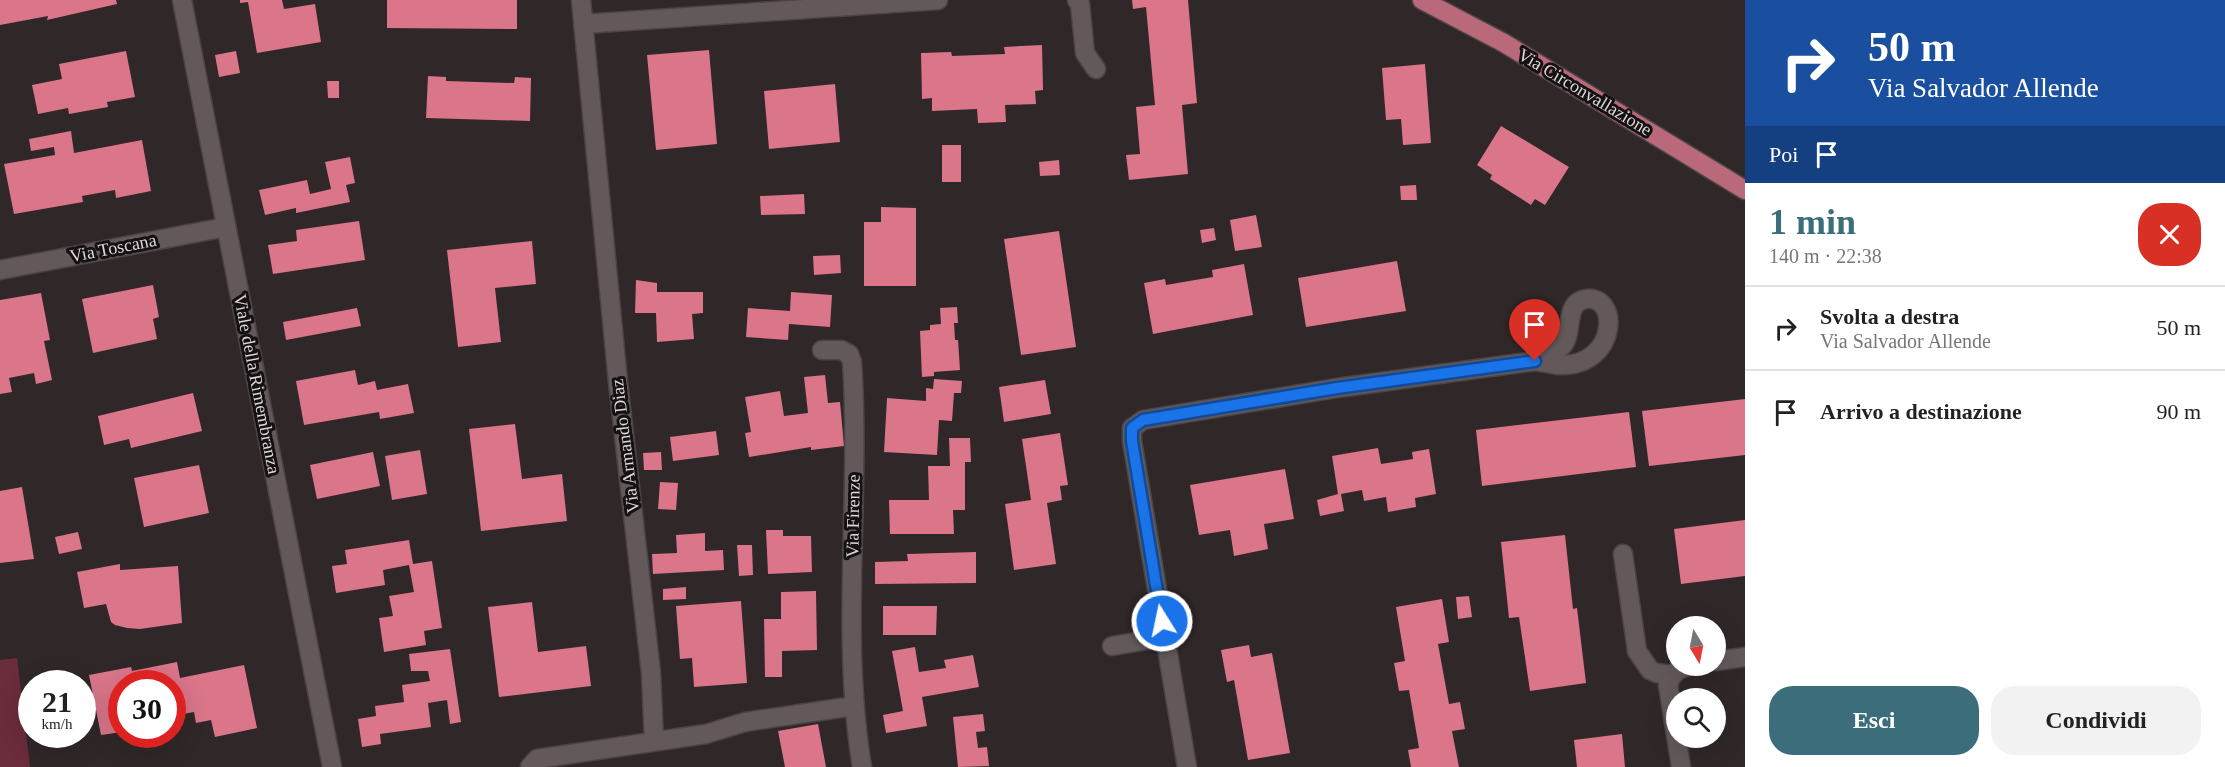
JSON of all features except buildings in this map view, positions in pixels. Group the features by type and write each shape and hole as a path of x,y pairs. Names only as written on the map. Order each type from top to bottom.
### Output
{"main road":[{"name":"Via Circonvallazione","path":"1422,0 1504,43 1745,190"}],"street":[{"name":"Viale della Rimembranza","path":"182,0 332,767"},
{"name":"Via Armando Diaz","path":"581,0 618,382 650,662 654,741"},
{"path":"583,24 938,0"},
{"path":"1077,0 1080,4 1085,53 1096,69"},
{"name":"Via Toscana","path":"0,270 226,227"},
{"name":"Via Firenze","path":"822,350 841,350 849,354 852,363 854,476 851,650 854,706 861,761"},
{"path":"1187,767 1132,441 1132,428 1143,420 1155,418 1337,388 1535,361"},
{"path":"1623,554 1637,651 1650,670 1666,675"},
{"path":"1112,646 1165,638"},
{"path":"1726,660 1745,657"},
{"path":"1672,676 1668,685 1681,767"},
{"path":"530,767 537,759 706,734 746,722 854,706"}],"shaded area":[{"path":"17,658 18,748 28,748 30,767 0,767 0,660"}],"route":[{"path":"1162,621 1132,441 1132,428 1143,420 1337,388 1535,361"}]}
